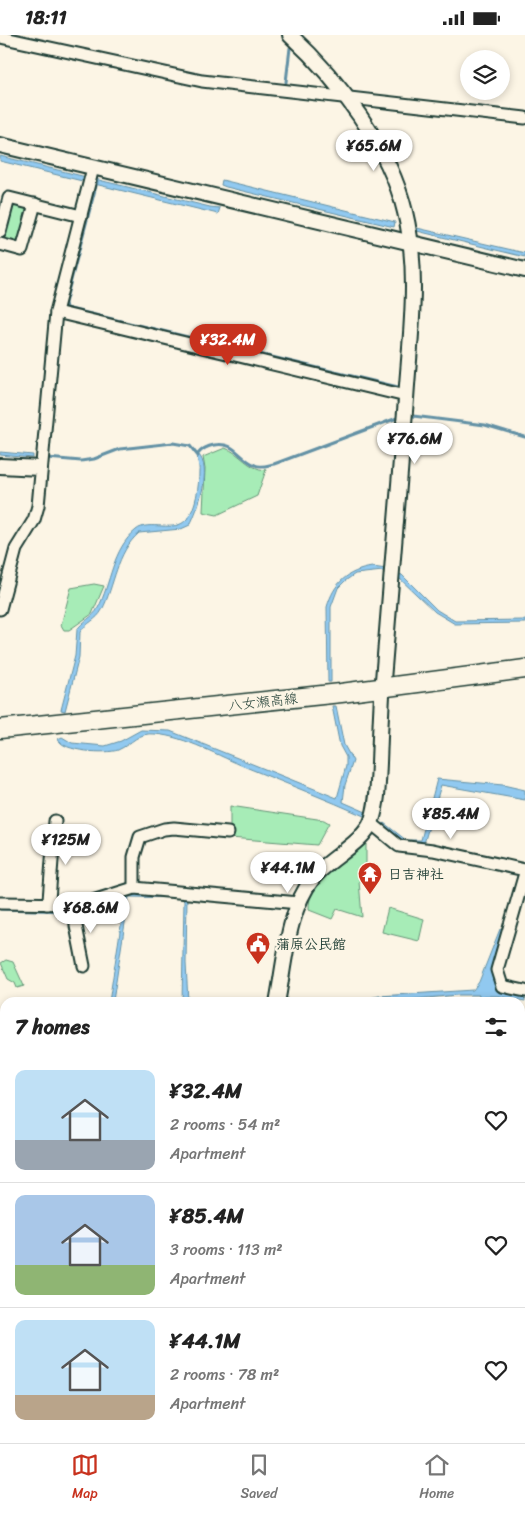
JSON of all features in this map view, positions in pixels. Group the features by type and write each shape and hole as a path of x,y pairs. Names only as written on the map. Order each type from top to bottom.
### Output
{"main road":[{"name":"八女瀬高線","path":"0,729 382,688 525,669"}],"street":[{"path":"278,997 299,903 312,879 332,858 359,838 372,819 377,796 382,688 406,396 414,270 405,211 394,178 375,141 345,97 290,35"},
{"path":"0,37 202,81 525,118"},
{"path":"0,145 525,270"},
{"path":"0,609 16,549 34,520 38,505 56,312 93,168"},
{"path":"0,233 9,198 81,216"},
{"path":"0,244 22,250 35,204"},
{"path":"56,312 406,396"},
{"path":"0,466 40,468"},
{"path":"372,819 399,846 433,850 525,871 499,961 499,981 502,986 525,991"},
{"path":"46,904 55,848 55,821"},
{"path":"134,888 134,857 140,837 164,829 174,828 228,833"},
{"path":"0,903 75,904 99,901 134,888 299,903"},
{"path":"75,904 76,927 84,967"}],"green space":[{"path":"13,204 25,207 28,213 19,243 4,240 2,237"},
{"path":"225,448 231,450 254,467 266,470 257,496 217,515 203,512 205,469 203,457"},
{"path":"94,584 104,586 92,614 69,630 64,630 61,625 71,588"},
{"path":"230,806 324,820 329,823 317,845 230,838"},
{"path":"366,841 366,881 359,881 362,917 337,909 332,919 309,910 314,888 321,879 338,862"},
{"path":"388,908 424,919 419,941 382,932"},
{"path":"6,960 13,962 24,986 17,988 15,983 8,979 1,963"}],"water":[{"path":"0,156 220,208 218,214 0,161"},
{"path":"222,180 395,222 394,227 226,187 221,185"},
{"path":"417,228 525,253 525,257 417,231"},
{"path":"0,452 33,455 33,458 0,455"},
{"path":"198,454 204,469 203,489 190,525 181,529 139,533 131,541 125,550 102,610 80,632 79,657 65,711 61,710 75,656 77,630 98,608 117,557 128,538 141,527 176,525 187,519 193,509 198,490"},
{"path":"372,567 387,569 402,575 437,610 455,621 525,620 525,623 455,624 435,612 398,577 383,571 355,574 338,588 331,607 331,682 328,682 327,607 333,591 349,575"},
{"path":"332,706 336,706 344,745 353,761 345,785 343,802 366,812 364,816 179,739 149,734 135,739 123,748 105,752 85,751 68,747 58,739 62,737 72,743 105,746 121,741 141,730 170,731 337,798 346,766 346,757 340,746"},
{"path":"437,779 503,785 525,790 525,800 441,785 423,847 405,845 380,826 384,823 406,840 421,840"},
{"path":"127,893 187,897 188,997 182,997 184,901 181,898 129,897 114,997 110,997 125,900 124,898 95,910 83,912 83,907"},
{"path":"0,905 68,907 68,912 0,910"},
{"path":"500,929 505,932 496,977 525,994 525,997 457,995 437,997 374,997 473,990 479,982"}],"waterway":[{"path":"286,82 290,48"},
{"path":"97,182 65,303 66,308 398,387"},
{"path":"413,416 485,425 525,437"},
{"path":"198,454 210,446 227,445 249,462 257,466 264,466 274,464 397,418"},
{"path":"47,458 81,461 94,459 120,449 173,443 190,446 198,456"}],"place":[{"name":"日吉神社","path":"370,895"},
{"name":"蒲原公民館","path":"258,965"}]}
